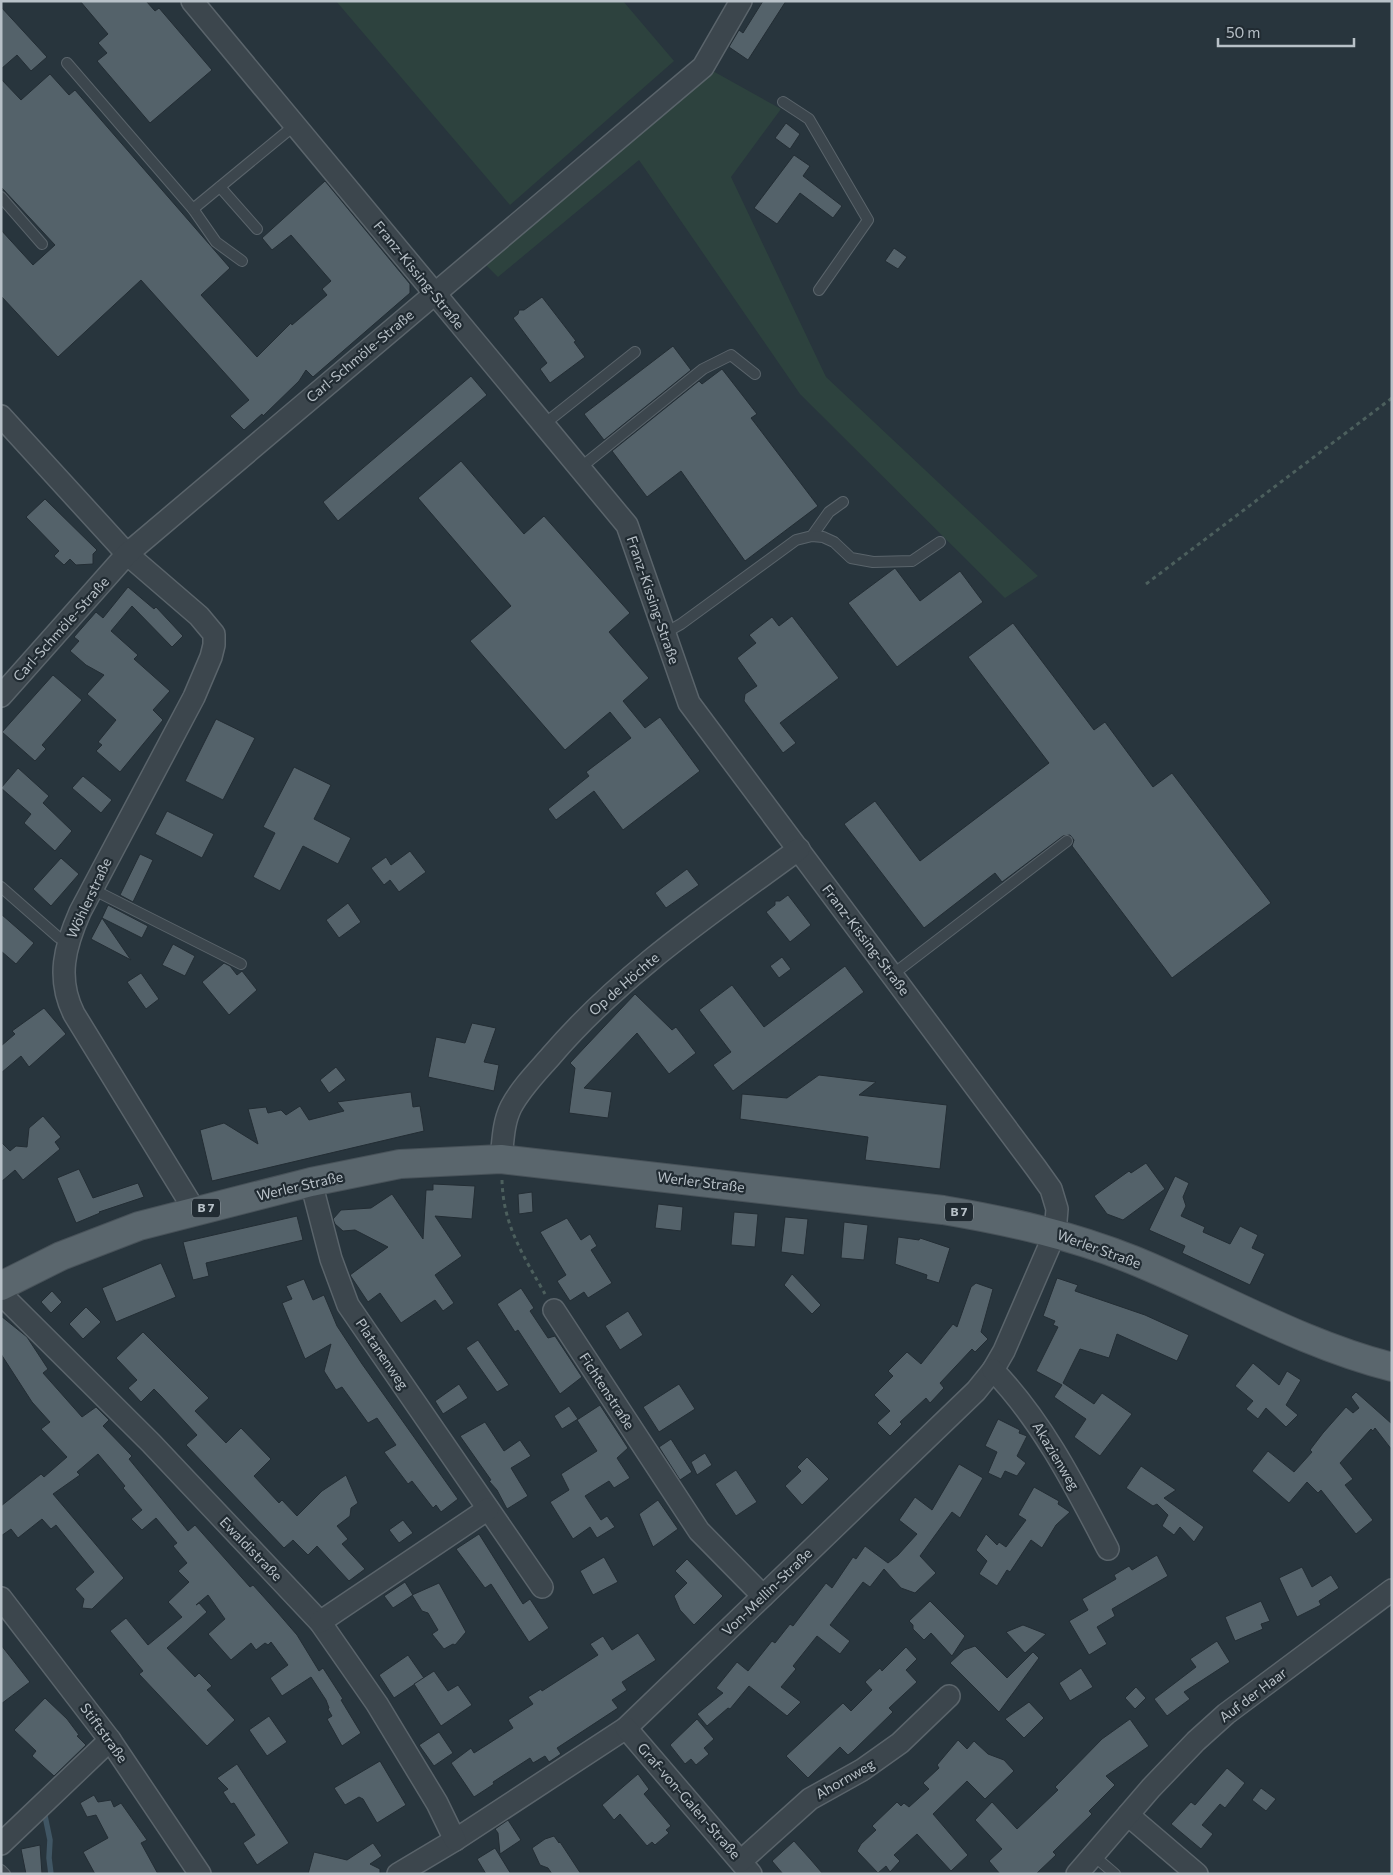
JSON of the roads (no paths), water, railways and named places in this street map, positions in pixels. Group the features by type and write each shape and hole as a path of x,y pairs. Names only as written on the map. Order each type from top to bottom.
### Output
{"main road":[{"name":"Werler Straße","path":"1,1286 61,1256 102,1239 195,1211 311,1182 400,1164 501,1159 943,1210 1006,1220 1055,1233 1133,1260 1316,1342 1392,1367"}],"street":[{"name":"Franz-Kissing-Straße","path":"192,1 433,294 627,525 689,703 1051,1189 1057,1209 1055,1233"},
{"name":"Carl-Schmöle-Straße","path":"1,696 127,554 703,68 741,1"},
{"path":"1,416 127,554"},
{"name":"Wöhlerstraße","path":"127,554 199,616 214,634 214,644 211,657 194,697 72,929 63,976 67,1001 195,1211"},
{"name":"Op de Höchte","path":"501,1159 504,1128 511,1107 527,1084 576,1026 608,995 657,954 799,849"},
{"name":"Platanenweg","path":"311,1182 338,1283 348,1305 542,1587"},
{"name":"Von-Mellin-Straße","path":"398,1874 455,1840 626,1728 976,1391 993,1370 1055,1233"},
{"name":"Ewaldistraße","path":"1,1294 151,1443 320,1622 378,1704 437,1804 455,1840"},
{"name":"Fichtenstraße","path":"554,1310 699,1531 763,1596"},
{"name":"Akazienweg","path":"993,1370 1013,1391 1053,1448 1108,1549"},
{"path":"320,1622 488,1509"},
{"name":"Auf der Haar","path":"1077,1874 1196,1741 1226,1714 1392,1590"},
{"name":"Stiftstraße","path":"1,1598 110,1740 200,1874"},
{"name":"Ahornweg","path":"746,1867 810,1799 878,1760 900,1743 949,1696"},
{"name":"Graf-von-Galen-Straße","path":"626,1728 746,1867"},
{"path":"1,1844 110,1740"},
{"path":"1128,1815 1198,1874"},
{"path":"1,1822 1,1832"}],"lane":[{"path":"67,63 193,209 216,242 242,261"},
{"path":"783,102 809,119 868,220 819,290"},
{"path":"193,209 295,125"},
{"path":"220,186 257,229"},
{"path":"1,197 42,244"},
{"path":"543,425 635,352"},
{"path":"580,468 703,369 731,356 755,374"},
{"path":"812,536 830,512 844,502"},
{"path":"665,633 681,624 796,540 812,536 823,537 834,542 851,558 873,562 912,561 940,542"},
{"path":"892,975 1068,841"},
{"path":"1,887 68,944"},
{"path":"92,889 241,964"},
{"path":"1094,1855 1115,1874"},
{"path":"1,1870 5,1874"}],"waterway":[{"path":"45,1816 50,1840 49,1858 51,1874"}]}
